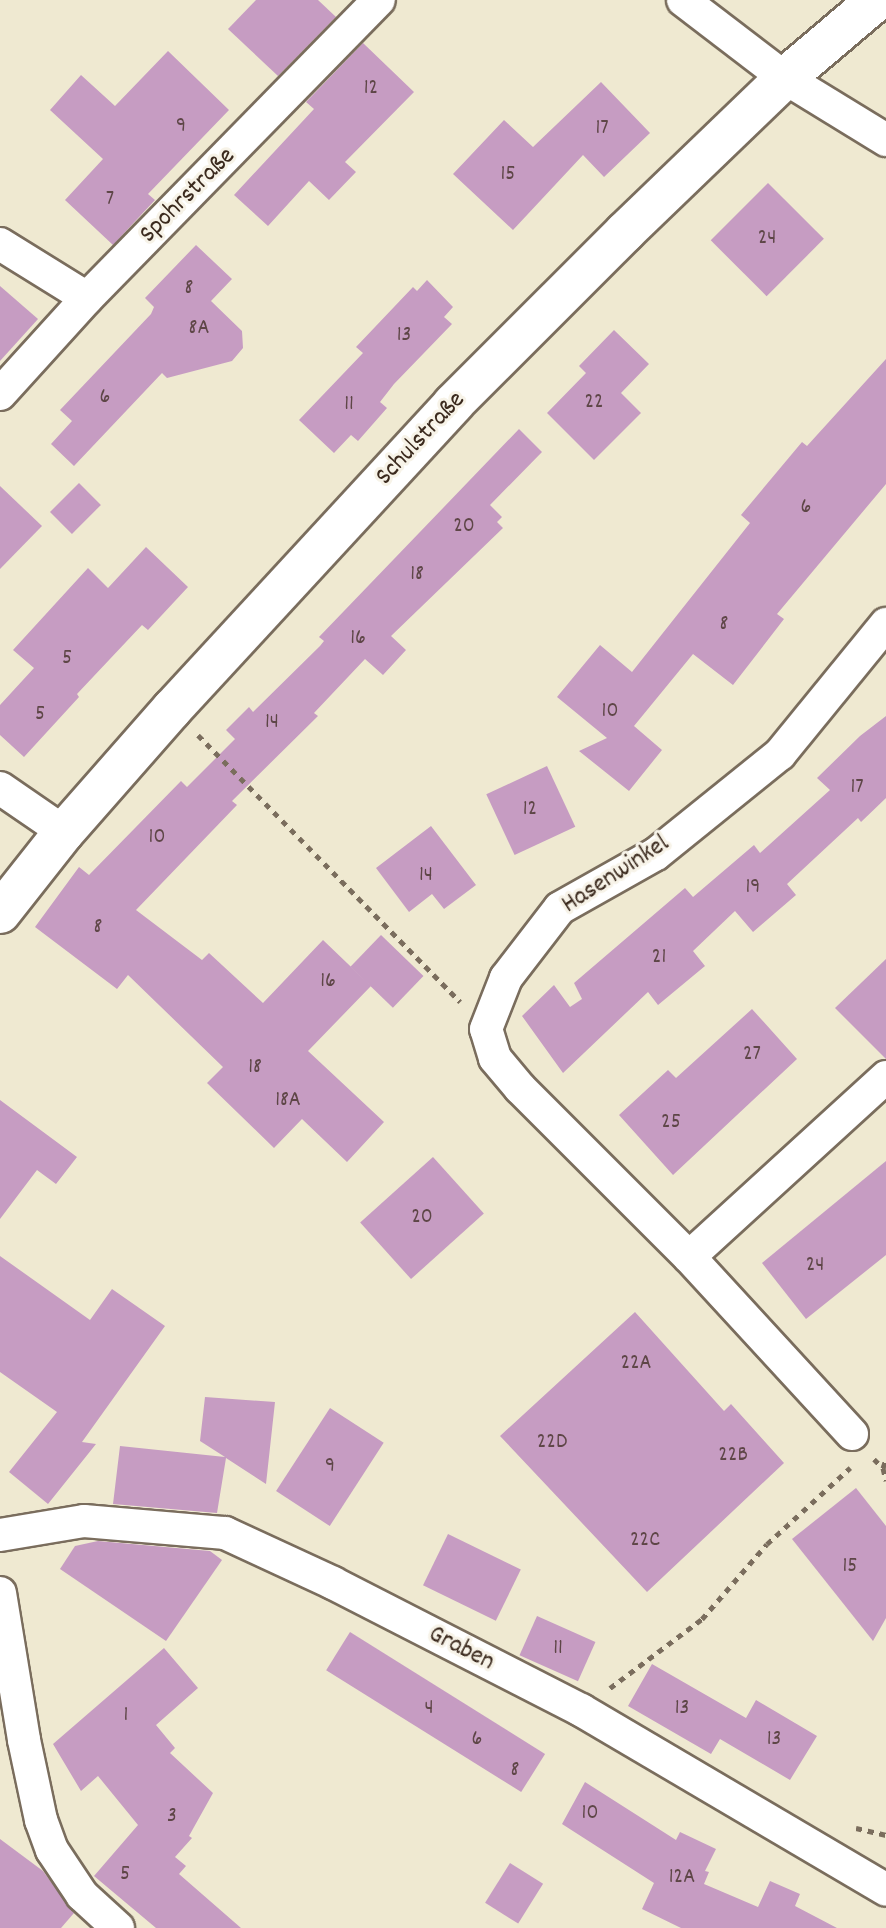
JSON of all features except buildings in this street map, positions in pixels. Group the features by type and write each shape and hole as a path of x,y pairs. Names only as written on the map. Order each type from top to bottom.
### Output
{"street":[{"name":"Spohrstraße","path":"0,394 87,298 379,0"},
{"path":"683,0 785,78 886,140"},
{"name":"Schulstraße","path":"0,913 64,832 172,709 453,404 785,78 877,0"},
{"path":"0,244 87,298"},
{"name":"Hasenwinkel","path":"486,1029 506,978 560,908 656,854 780,754 886,624"},
{"path":"0,788 64,832"},
{"path":"486,1029 495,1058 520,1088 689,1257 854,1448"},
{"path":"689,1257 886,1077"},
{"name":"Graben","path":"0,1535 84,1521 225,1533 333,1583 581,1710 886,1890"},
{"path":"0,1593 24,1740 52,1850 82,1895 118,1928"}],"path":[{"path":"172,709 486,1029"},
{"path":"581,1710 702,1619 854,1448"},
{"path":"886,1459 883,1468 886,1481"}]}
